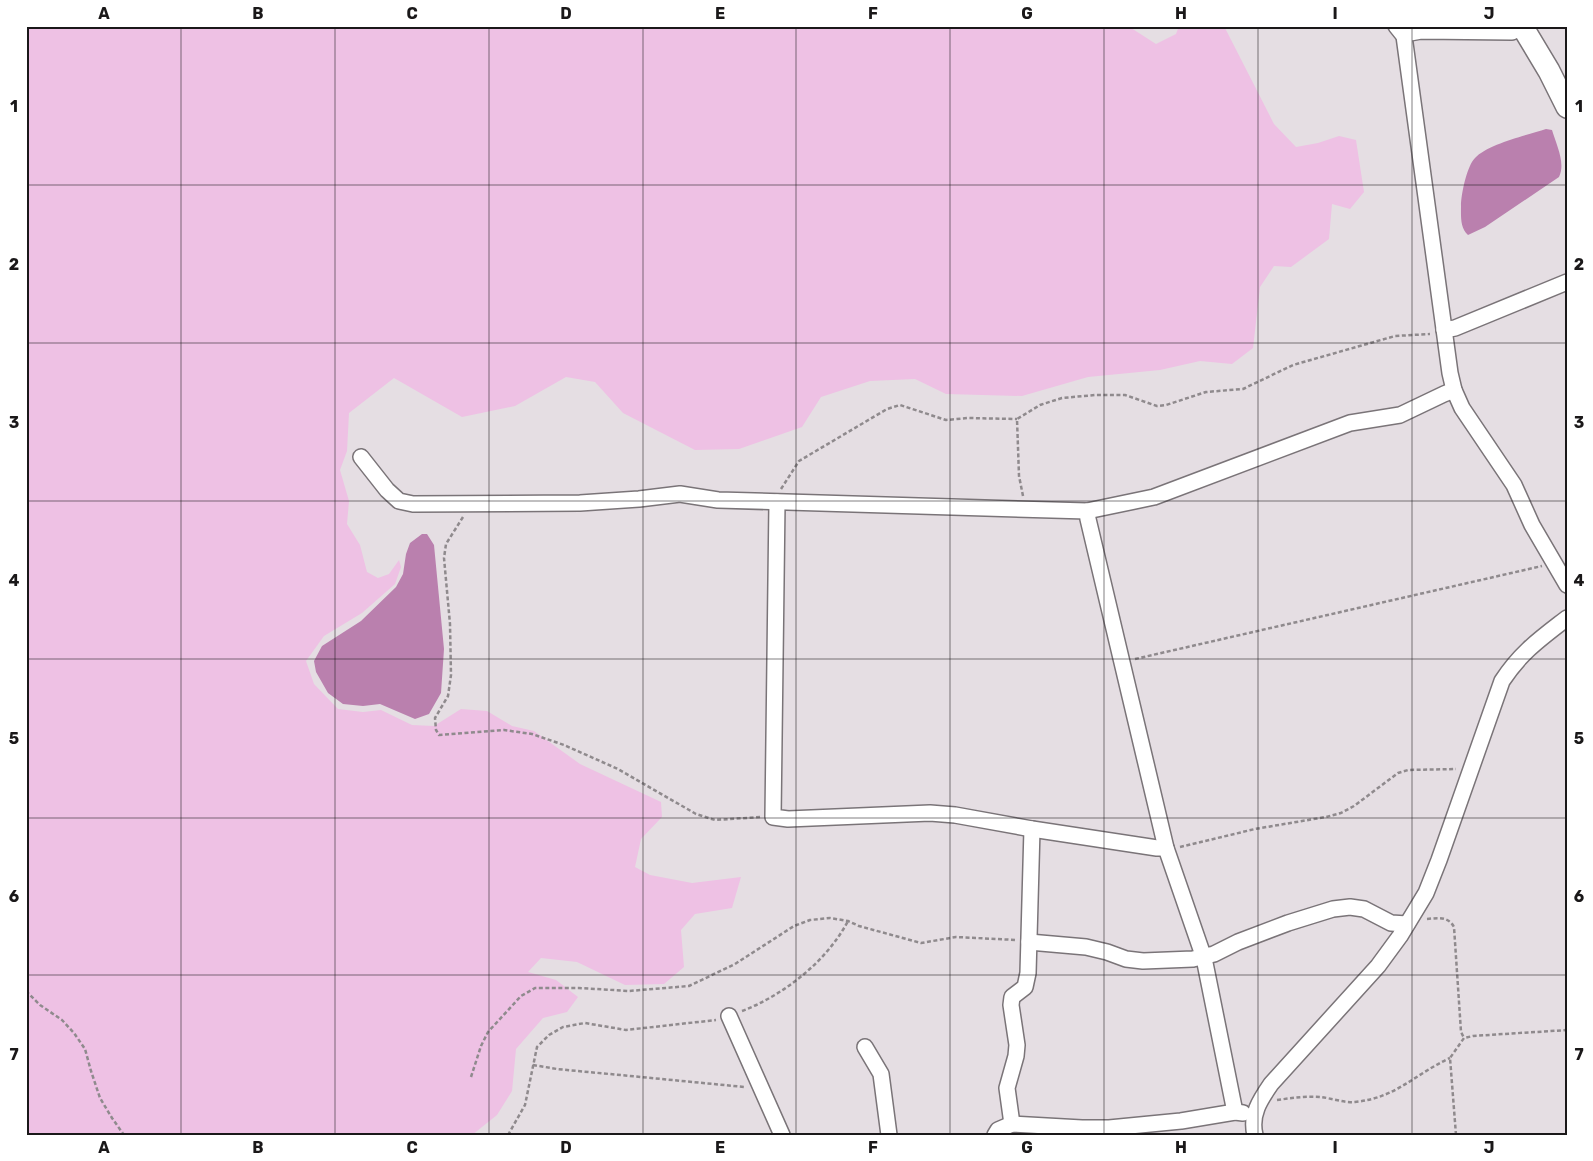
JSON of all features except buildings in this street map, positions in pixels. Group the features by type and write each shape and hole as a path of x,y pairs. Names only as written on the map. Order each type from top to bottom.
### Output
{"main road":[{"path":"1522,26 1567,107"}],"street":[{"path":"1522,26 1512,32 1421,31 1410,33 1400,31 1450,374 1454,390 1462,408 1514,485 1532,525 1567,585"},
{"path":"1444,330 1455,328 1567,282"},
{"path":"361,457 387,490 399,500 413,504 580,503 680,494 718,500 1087,511 1154,498 1350,423 1400,415 1454,390"},
{"path":"778,502 773,817 788,819 930,813 955,815 1032,829 1166,848"},
{"path":"1087,511 1166,848 1204,958 1235,1112"},
{"path":"1255,1135 1253,1127 1257,1108 1271,1084 1378,966 1400,936 1426,893 1502,681 1514,663 1528,649 1567,618"},
{"path":"1012,1124 1007,1088 1016,1056 1017,1045 1011,1006 1012,997 1025,987 1028,973 1032,829"},
{"path":"1029,942 1086,947 1107,952 1126,960 1143,961 1204,958 1238,942 1288,923 1350,907 1364,909 1391,923 1407,924"},
{"path":"729,1016 782,1135"},
{"path":"865,1047 882,1074 889,1135"},
{"path":"995,1135 998,1130 1012,1124 1109,1128 1181,1121 1257,1108"}],"path":[{"path":"778,502 780,491 799,461 887,409 900,405 946,420 968,418 1017,419 1040,405 1062,398 1096,395 1125,395 1157,406 1166,405 1206,392 1243,389 1293,365 1395,336 1433,334 1444,330"},
{"path":"1017,419 1019,476 1025,508"},
{"path":"466,504 466,511 446,544 444,558 450,624 451,675 448,696 435,718 436,730 439,735 504,730 532,734 564,745 618,769 696,814 715,820 773,817"},
{"path":"1122,662 1538,567 1552,561"},
{"path":"1166,848 1178,848 1255,829 1341,813 1354,806 1398,773 1408,770 1471,769"},
{"path":"471,1077 481,1046 488,1032 521,996 535,988 629,991 689,986 735,964 794,926 810,920 830,918 848,921 859,926 921,943 956,937 1029,942"},
{"path":"1407,924 1418,920 1442,918 1451,922 1454,928 1464,1038"},
{"path":"508,1135 525,1105 537,1047 549,1035 563,1026 584,1023 626,1030 719,1020 761,1003 808,972 844,930 848,921"},
{"path":"26,991 40,1005 62,1020 85,1049 100,1098 124,1135"},
{"path":"1257,1108 1266,1102 1300,1097 1319,1097 1353,1102 1380,1097 1401,1088 1450,1058 1464,1038 1567,1030"},
{"path":"1450,1058 1456,1135"},
{"path":"532,1065 754,1088 761,1086"}],"shaded area":[{"path":"26,26 1128,26 1156,44 1176,34 1179,26 1224,26 1274,124 1296,147 1318,143 1339,136 1356,140 1364,192 1350,209 1332,204 1329,239 1291,267 1274,266 1260,287 1253,348 1232,364 1200,361 1160,370 1088,377 1022,396 946,394 915,379 870,381 821,397 802,427 739,449 695,450 623,413 595,382 566,377 515,406 462,417 394,378 349,413 347,451 340,470 349,501 347,524 360,545 367,572 378,578 389,574 399,560 401,567 395,584 362,613 324,636 306,661 314,684 338,709 363,712 381,710 412,725 434,726 461,709 487,711 512,726 534,731 580,764 661,802 662,817 641,839 635,867 650,875 692,883 741,877 732,908 695,914 681,930 684,967 664,984 625,985 577,962 541,958 528,972 556,980 578,997 567,1012 543,1018 516,1049 512,1091 497,1115 472,1135 26,1135"},
{"path":"1546,129 1552,130 1560,154 1561,172 1559,177 1485,227 1468,235 1461,222 1461,201 1465,180 1472,162 1489,148"},
{"path":"422,534 427,534 434,545 444,649 441,693 429,714 415,719 380,704 363,706 343,704 328,693 316,672 314,661 322,646 361,621 396,587 403,574 410,543"}]}
